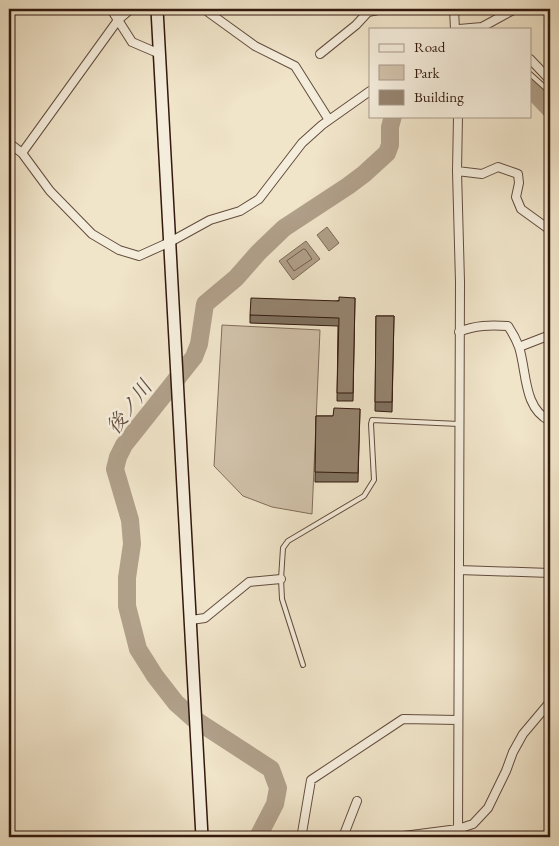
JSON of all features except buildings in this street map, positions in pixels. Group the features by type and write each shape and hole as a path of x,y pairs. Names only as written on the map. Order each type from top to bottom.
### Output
{"street":[{"path":"111,9 132,42 160,54"},
{"path":"22,153 118,20 132,9"},
{"path":"157,9 202,837"},
{"path":"320,54 356,25 368,12 383,9"},
{"path":"454,9 455,28"},
{"path":"470,28 492,26 514,9"},
{"path":"208,12 255,46 295,66 329,120"},
{"path":"532,61 550,80"},
{"path":"9,142 22,153 50,191 92,234 119,250 139,256 170,242 210,220 240,211 260,199 302,144 329,120 369,92"},
{"path":"458,118 457,171 460,282 458,833"},
{"path":"457,171 482,174 498,167 518,174 520,183 516,197 521,209 550,230"},
{"path":"459,332 467,328 488,324 508,326 519,347 529,397 543,418 550,421"},
{"path":"519,347 550,335"},
{"path":"459,570 550,573"},
{"path":"191,620 205,618 249,582 281,579"},
{"path":"396,837 458,833 474,824 488,808 523,734 550,702"},
{"path":"299,837 302,833 311,780 403,718 458,720"},
{"path":"343,837 357,801"}],"lane":[{"path":"532,76 550,92"},
{"path":"303,665 282,599 283,548 288,541 364,496 374,480 370,424 372,420 459,424"}],"green space":[{"path":"222,325 320,330 312,514 272,507 243,496 214,466"}],"water":[{"path":"327,227 339,243 329,251 317,235"},
{"path":"306,241 320,259 293,280 279,261"}],"waterway":[{"name":"後ノ川","path":"532,90 550,109"},
{"name":"後ノ川","path":"258,837 275,804 278,788 271,769 194,719 176,703 155,676 138,649 127,606 127,578 132,544 130,520 115,469 124,445 194,357 199,344 205,304 236,278 284,228 348,186 387,153 390,145 390,127 392,118"}]}
